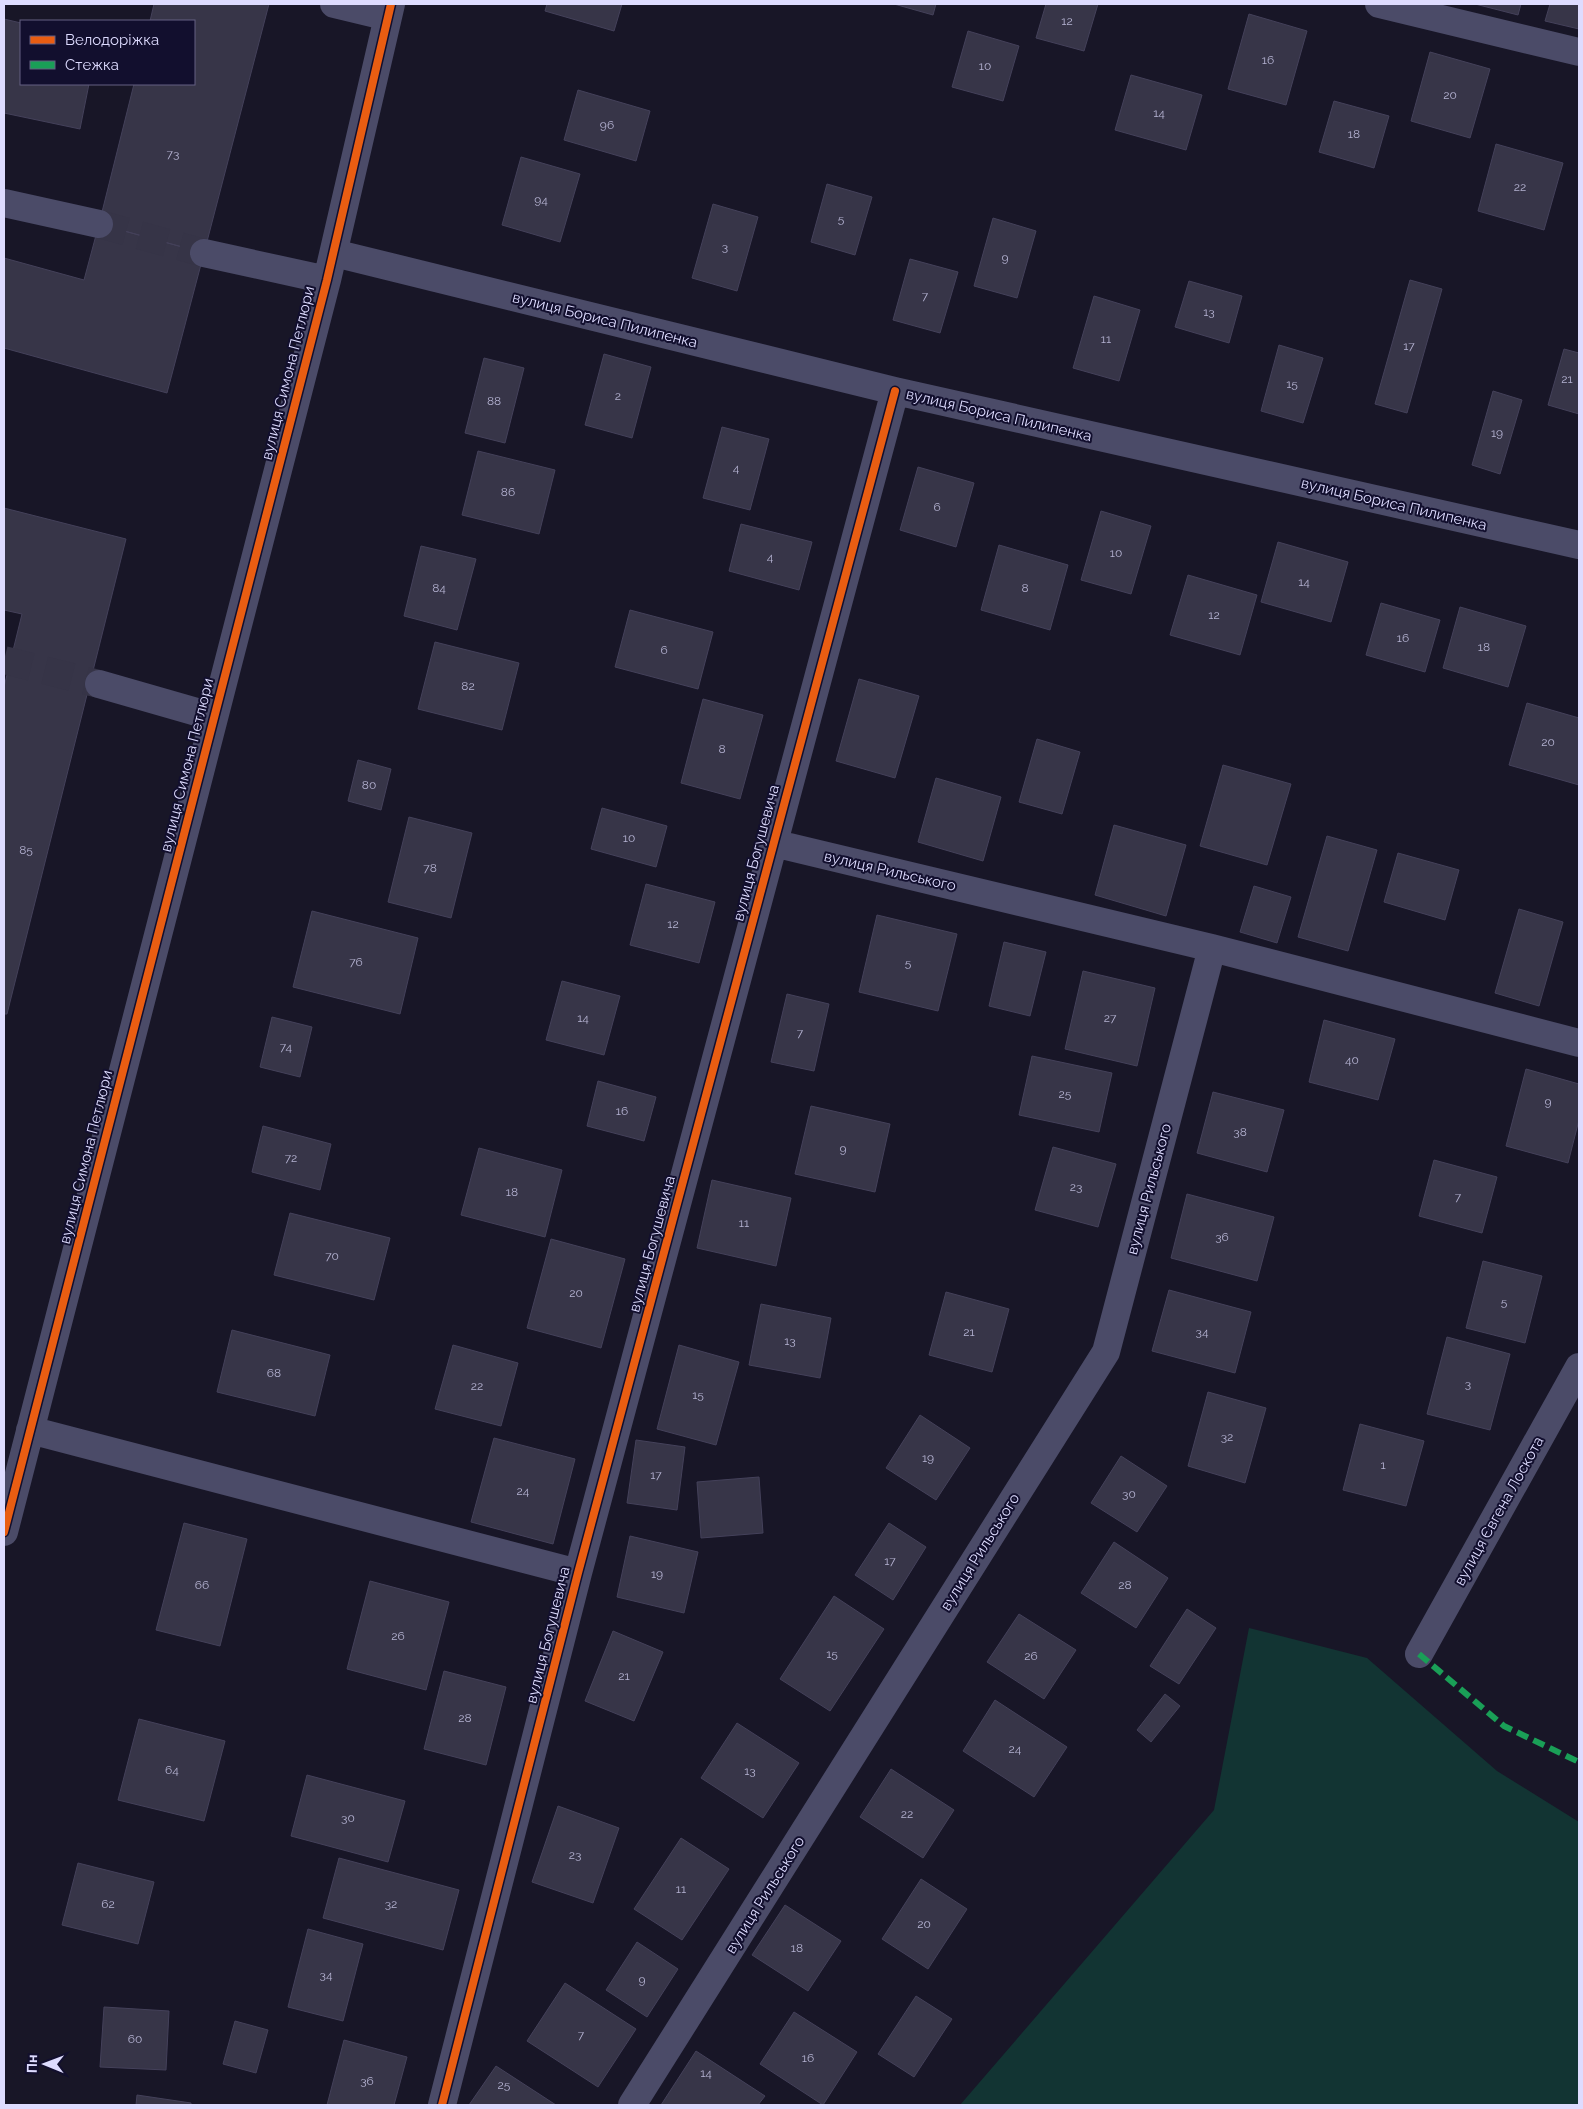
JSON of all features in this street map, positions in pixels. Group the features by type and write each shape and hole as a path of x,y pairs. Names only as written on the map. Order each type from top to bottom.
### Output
{"street":[{"path":"334,4 390,10"},
{"path":"1380,4 1579,52"},
{"name":"вулиця Симона Петлюри","path":"4,1532 334,253 390,10"},
{"path":"4,203 99,224"},
{"path":"204,253 327,280"},
{"name":"вулиця Бориса Пилипенка","path":"334,253 895,392 1579,546"},
{"name":"вулиця Богушевича","path":"442,2105 578,1573 895,392"},
{"path":"99,684 214,717"},
{"name":"вулиця Рильського","path":"773,843 1212,948 1579,1043"},
{"name":"вулиця Рильського","path":"632,2105 1106,1352 1212,948"},
{"name":"вулиця Євгена Лоскота","path":"1419,1654 1579,1367"},
{"path":"30,1430 578,1573"}],"green space":[{"path":"1249,1628 1367,1658 1497,1771 1579,1822 1579,2105 960,2105 1214,1810"}],"building":[{"path":"154,4 269,4 204,253 99,224 134,85 195,85 195,20 150,20"},
{"path":"547,4 622,4 614,31 545,11"},
{"path":"894,4 936,4 933,15"},
{"path":"1046,4 1098,4 1084,51 1036,38"},
{"path":"1475,4 1521,4 1518,15"},
{"path":"1550,4 1579,4 1579,29 1545,21"},
{"path":"1249,14 1307,31 1286,105 1228,89"},
{"path":"4,19 20,23 20,85 89,85 80,129 4,113"},
{"path":"968,31 1019,46 1003,101 952,87"},
{"path":"1430,52 1490,69 1470,138 1411,121"},
{"path":"1131,75 1202,95 1186,150 1115,130"},
{"path":"578,90 650,111 636,161 564,140"},
{"path":"1334,101 1389,116 1374,168 1319,152"},
{"path":"1496,144 1563,163 1544,230 1478,211"},
{"path":"521,157 580,174 560,242 502,225"},
{"path":"827,184 872,197 855,255 811,242"},
{"path":"713,204 758,217 737,291 692,278"},
{"path":"993,218 1036,231 1017,298 974,286"},
{"path":"99,224 204,253 167,393 4,348 4,258 84,280"},
{"path":"910,259 958,272 940,333 893,320"},
{"path":"1410,280 1442,289 1407,413 1375,404"},
{"path":"1189,281 1242,296 1229,343 1175,327"},
{"path":"1094,296 1140,310 1119,381 1073,368"},
{"path":"1279,345 1323,358 1303,423 1261,411"},
{"path":"1564,349 1579,353 1579,414 1548,405"},
{"path":"604,354 651,367 632,438 585,425"},
{"path":"484,358 524,368 505,443 465,433"},
{"path":"1493,391 1522,400 1500,474 1472,465"},
{"path":"722,427 769,439 750,510 703,498"},
{"path":"478,451 555,470 539,534 462,515"},
{"path":"918,467 974,483 956,547 900,530"},
{"path":"4,508 126,539 7,1014 4,1014 4,687 22,614 4,610"},
{"path":"1101,511 1151,526 1131,594 1081,580"},
{"path":"741,524 812,542 799,590 729,571"},
{"path":"1278,542 1348,562 1331,622 1261,602"},
{"path":"999,545 1068,565 1050,630 981,610"},
{"path":"421,546 476,559 457,630 404,616"},
{"path":"1188,575 1257,595 1240,655 1170,635"},
{"path":"1381,603 1440,620 1425,672 1366,655"},
{"path":"1460,607 1526,626 1508,687 1443,668"},
{"path":"630,610 713,632 698,689 615,667"},
{"path":"435,642 519,663 502,730 418,709"},
{"path":"859,679 919,696 895,778 836,761"},
{"path":"703,699 763,715 740,799 681,783"},
{"path":"1527,703 1579,718 1579,785 1509,765"},
{"path":"1037,739 1080,752 1062,814 1019,802"},
{"path":"358,760 391,769 381,810 348,801"},
{"path":"1223,765 1291,784 1267,865 1200,846"},
{"path":"936,778 1001,797 983,861 918,842"},
{"path":"602,808 667,826 656,867 591,849"},
{"path":"409,817 472,833 451,918 388,902"},
{"path":"1114,825 1186,845 1166,916 1095,895"},
{"path":"1327,836 1377,850 1348,951 1298,937"},
{"path":"1398,853 1459,870 1445,920 1384,902"},
{"path":"646,884 715,902 699,963 630,945"},
{"path":"1254,886 1291,897 1277,943 1240,932"},
{"path":"1519,909 1563,922 1539,1006 1495,993"},
{"path":"312,911 418,938 400,1014 293,987"},
{"path":"877,915 957,934 938,1011 859,992"},
{"path":"1004,942 1046,952 1030,1016 989,1006"},
{"path":"1083,971 1155,988 1137,1066 1065,1049"},
{"path":"562,981 620,996 604,1055 546,1040"},
{"path":"787,994 829,1004 814,1071 771,1062"},
{"path":"272,1017 312,1027 300,1077 260,1067"},
{"path":"1324,1020 1395,1039 1378,1100 1309,1082"},
{"path":"1032,1056 1112,1073 1099,1132 1019,1115"},
{"path":"1526,1069 1579,1084 1579,1120 1568,1163 1506,1146"},
{"path":"598,1081 656,1097 644,1141 587,1126"},
{"path":"1213,1092 1284,1110 1267,1172 1197,1153"},
{"path":"811,1106 890,1124 875,1192 795,1174"},
{"path":"263,1126 331,1144 320,1190 252,1172"},
{"path":"1053,1147 1116,1164 1098,1227 1035,1210"},
{"path":"479,1148 562,1170 545,1237 461,1215"},
{"path":"1434,1160 1497,1177 1482,1233 1419,1216"},
{"path":"712,1180 791,1198 776,1266 697,1248"},
{"path":"1187,1194 1274,1217 1257,1281 1171,1258"},
{"path":"290,1213 390,1238 374,1300 274,1275"},
{"path":"551,1239 625,1259 601,1348 527,1328"},
{"path":"1483,1261 1542,1276 1525,1343 1466,1328"},
{"path":"1169,1290 1251,1312 1235,1373 1152,1351"},
{"path":"946,1292 1009,1309 992,1372 929,1355"},
{"path":"761,1304 831,1318 820,1378 749,1365"},
{"path":"232,1330 330,1355 315,1416 217,1392"},
{"path":"1447,1337 1510,1354 1490,1430 1427,1414"},
{"path":"453,1345 518,1363 501,1426 435,1409"},
{"path":"679,1345 739,1362 716,1445 657,1429"},
{"path":"1208,1392 1266,1408 1245,1483 1188,1466"},
{"path":"920,1415 970,1448 936,1500 886,1468"},
{"path":"1360,1424 1424,1441 1406,1506 1343,1490"},
{"path":"494,1438 575,1459 553,1544 471,1522"},
{"path":"636,1440 685,1447 677,1510 627,1503"},
{"path":"1121,1456 1167,1486 1137,1532 1091,1503"},
{"path":"759,1477 763,1533 701,1538 697,1482"},
{"path":"184,1523 247,1539 220,1646 156,1630"},
{"path":"889,1523 926,1547 893,1600 855,1575"},
{"path":"630,1536 698,1552 684,1613 617,1597"},
{"path":"1114,1542 1168,1578 1136,1628 1081,1593"},
{"path":"370,1581 449,1602 426,1690 347,1669"},
{"path":"834,1596 884,1629 830,1711 780,1679"},
{"path":"1187,1609 1216,1628 1179,1684 1150,1666"},
{"path":"1019,1614 1076,1650 1044,1699 987,1662"},
{"path":"613,1631 663,1652 634,1721 585,1701"},
{"path":"444,1671 506,1687 486,1765 424,1749"},
{"path":"1165,1694 1180,1706 1151,1742 1137,1730"},
{"path":"995,1700 1067,1747 1034,1797 963,1751"},
{"path":"139,1719 225,1741 204,1821 118,1800"},
{"path":"737,1723 799,1763 763,1818 701,1778"},
{"path":"891,1769 954,1810 923,1858 860,1817"},
{"path":"307,1775 405,1801 388,1862 291,1836"},
{"path":"558,1806 619,1828 593,1903 532,1882"},
{"path":"681,1838 729,1869 682,1940 634,1909"},
{"path":"339,1858 459,1890 443,1950 323,1918"},
{"path":"78,1863 154,1882 138,1944 62,1925"},
{"path":"921,1879 967,1909 928,1969 882,1939"},
{"path":"785,1905 841,1941 808,1991 752,1955"},
{"path":"308,1929 363,1944 343,2021 288,2007"},
{"path":"637,1942 678,1969 647,2017 606,1990"},
{"path":"565,1983 636,2029 598,2087 527,2041"},
{"path":"916,1996 952,2019 914,2077 878,2054"},
{"path":"104,2007 169,2011 166,2070 100,2067"},
{"path":"794,2012 857,2052 823,2105 760,2064"},
{"path":"235,2021 268,2030 256,2073 223,2064"},
{"path":"344,2040 407,2057 394,2105 327,2105"},
{"path":"696,2051 765,2096 758,2105 661,2105"},
{"path":"496,2066 556,2105 469,2105"},
{"path":"137,2095 191,2103 191,2105 136,2105"}],"tunnel":[{"path":"99,224 204,253"},
{"path":"4,660 99,684"}],"marked path":[{"path":"1419,1654 1504,1726 1579,1762"}],"cycle path":[{"path":"4,1532 327,280 391,4"},
{"path":"442,2105 578,1573 895,391"}]}
